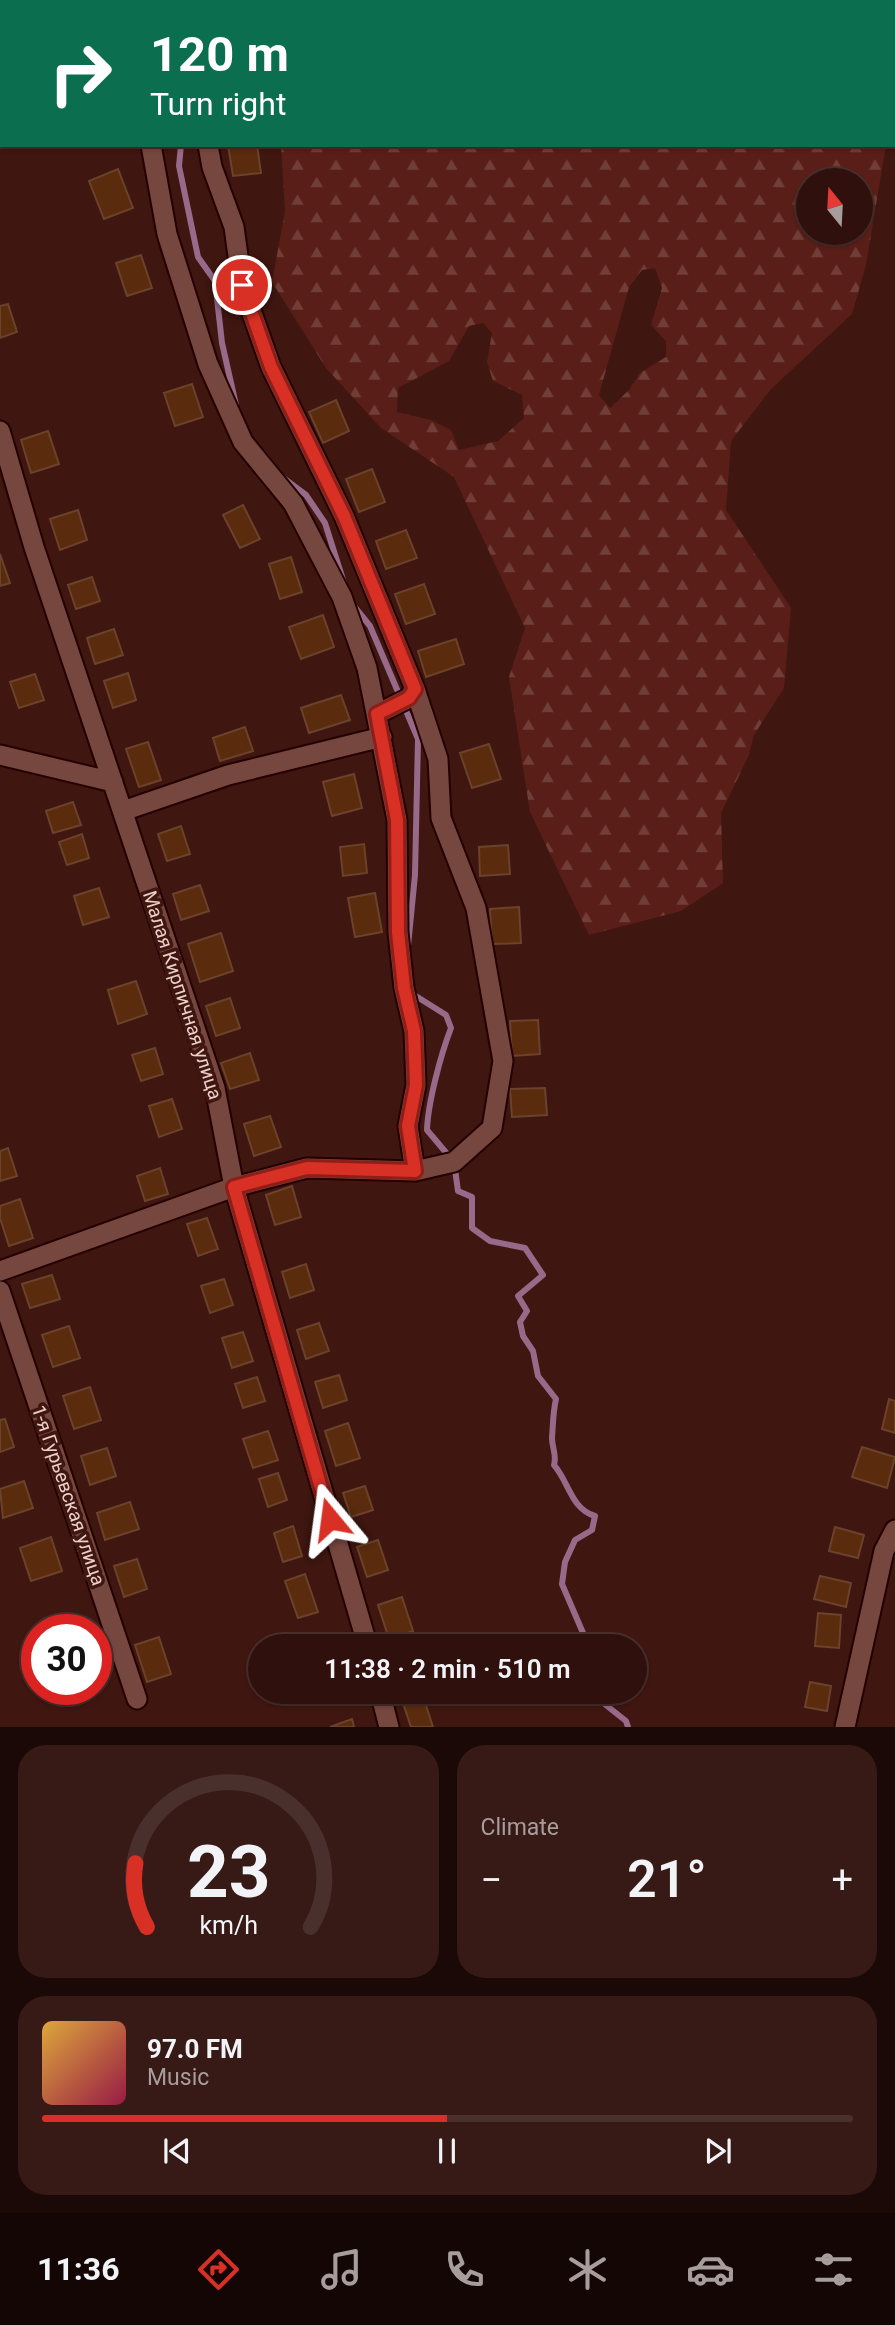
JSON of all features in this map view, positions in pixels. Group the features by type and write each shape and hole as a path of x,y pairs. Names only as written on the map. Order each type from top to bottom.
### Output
{"street":[{"path":"0,1271 234,1187 307,1168 415,1171 454,1162 492,1128 503,1061 476,908 441,818 438,759 399,702 367,668 342,597 293,503 243,442 208,364 167,234 151,147"},
{"path":"208,147 212,167 234,227 242,285 271,367 344,516 399,702 382,737 397,820 398,932 404,988 414,1031 416,1085 408,1126 415,1171"},
{"name":"Малая Кирпичная улица","path":"0,431 34,547 215,1088 234,1187 364,1634"},
{"path":"123,811 228,775 382,737"},
{"path":"0,755 113,782"},
{"name":"1-я Гурьевская улица","path":"0,1291 137,1699"},
{"path":"845,1727 884,1552 895,1530"},
{"path":"383,1704 389,1727"}],"green space":[{"path":"281,147 886,147 873,223 873,168 796,168 796,245 869,245 866,265 852,314 771,389 731,441 726,510 791,608 784,688 754,735 749,755 721,813 723,883 681,911 589,935 530,812 509,677 525,628 454,477 381,428 326,368 272,282 285,211","holes":["655,268 662,288 651,325 666,341 666,357 640,373 629,390 610,408 599,395 629,287 642,270","483,323 492,333 487,362 493,381 522,395 524,418 498,441 459,450 451,430 431,420 397,412 398,388 449,361 469,326"]}],"building":[{"path":"228,147 257,147 261,173 233,176"},
{"path":"118,169 133,208 104,219 89,181"},
{"path":"141,255 152,288 127,296 116,263"},
{"path":"8,304 17,332 0,338 0,306"},
{"path":"192,384 203,417 175,426 164,393"},
{"path":"336,400 349,431 323,443 309,412"},
{"path":"48,431 59,464 31,473 21,440"},
{"path":"372,469 385,502 359,512 346,479"},
{"path":"243,505 260,539 240,548 223,515"},
{"path":"78,510 87,540 60,550 50,519"},
{"path":"406,530 417,558 386,569 376,541"},
{"path":"0,554 10,583 0,586"},
{"path":"291,557 302,592 280,599 269,564"},
{"path":"92,577 100,601 76,609 68,585"},
{"path":"424,584 435,614 406,624 395,594"},
{"path":"323,615 334,647 301,659 289,627"},
{"path":"114,629 123,655 95,664 87,638"},
{"path":"456,639 464,664 426,677 418,651"},
{"path":"128,673 136,700 113,708 104,681"},
{"path":"35,674 44,700 19,708 10,682"},
{"path":"341,695 350,720 309,733 301,708"},
{"path":"245,727 253,751 220,761 213,738"},
{"path":"148,742 161,780 139,787 126,749"},
{"path":"489,744 501,779 472,788 460,753"},
{"path":"354,774 362,808 332,816 323,782"},
{"path":"73,802 81,825 53,833 46,811"},
{"path":"181,826 190,854 167,861 158,834"},
{"path":"82,834 89,858 67,865 59,842"},
{"path":"364,844 367,873 343,876 340,847"},
{"path":"508,845 510,874 480,876 479,847"},
{"path":"200,885 209,911 181,920 173,894"},
{"path":"99,888 109,917 83,925 74,896"},
{"path":"375,893 382,932 355,937 348,898"},
{"path":"519,907 521,943 492,944 490,909"},
{"path":"221,933 233,971 200,982 188,944"},
{"path":"136,981 147,1014 118,1024 108,990"},
{"path":"230,998 240,1028 216,1036 206,1006"},
{"path":"538,1020 540,1054 512,1056 510,1021"},
{"path":"155,1048 163,1074 141,1081 132,1055"},
{"path":"250,1053 259,1080 230,1089 221,1063"},
{"path":"545,1088 547,1115 512,1117 510,1089"},
{"path":"172,1099 182,1129 159,1137 149,1106"},
{"path":"270,1116 281,1147 254,1156 244,1124"},
{"path":"8,1148 17,1176 0,1181 0,1151"},
{"path":"160,1168 168,1194 145,1201 137,1176"},
{"path":"292,1186 301,1217 275,1225 266,1195"},
{"path":"20,1199 33,1238 9,1246 0,1218 0,1206"},
{"path":"207,1218 218,1249 198,1256 187,1224"},
{"path":"306,1264 314,1290 290,1298 282,1272"},
{"path":"52,1275 60,1299 30,1308 22,1284"},
{"path":"224,1279 233,1305 210,1313 201,1286"},
{"path":"319,1323 329,1351 306,1359 297,1330"},
{"path":"69,1326 80,1358 53,1367 42,1335"},
{"path":"243,1332 253,1361 232,1368 222,1338"},
{"path":"339,1375 347,1400 323,1408 315,1382"},
{"path":"257,1377 265,1401 243,1408 235,1384"},
{"path":"90,1387 101,1420 74,1429 63,1396"},
{"path":"889,1399 895,1401 895,1433 882,1429"},
{"path":"5,1419 14,1447 0,1452 0,1420"},
{"path":"348,1423 360,1458 336,1466 325,1431"},
{"path":"268,1431 278,1460 253,1468 243,1439"},
{"path":"862,1447 895,1457 887,1488 852,1477"},
{"path":"107,1448 116,1476 90,1485 81,1456"},
{"path":"278,1473 287,1500 268,1507 259,1479"},
{"path":"24,1481 33,1508 3,1518 0,1489"},
{"path":"365,1486 373,1510 351,1517 343,1493"},
{"path":"130,1502 139,1529 105,1540 97,1513"},
{"path":"293,1526 302,1556 283,1562 274,1533"},
{"path":"835,1527 864,1535 858,1558 829,1551"},
{"path":"51,1537 62,1571 31,1581 20,1548"},
{"path":"378,1540 388,1570 367,1577 357,1547"},
{"path":"137,1559 147,1589 124,1597 114,1566"},
{"path":"305,1574 318,1612 298,1618 285,1581"},
{"path":"820,1576 851,1583 846,1607 814,1599"},
{"path":"402,1597 413,1631 387,1634 378,1605"},
{"path":"818,1613 841,1615 839,1648 815,1646"},
{"path":"159,1637 171,1674 147,1682 135,1645"},
{"path":"810,1682 831,1686 827,1711 805,1707"},
{"path":"403,1704 426,1704 433,1727 411,1727"},
{"path":"352,1719 354,1727 330,1727"}],"waterway":[{"path":"181,147 179,166 198,257 215,281 222,343 236,405"},
{"path":"263,453 282,477 306,495 325,523 344,583"},
{"path":"353,605 370,626 418,739 415,875 408,946"},
{"path":"411,993 446,1015 451,1028 436,1078 427,1130 454,1162 458,1191 472,1197 472,1228 490,1241 525,1248 543,1275 518,1296 527,1311 520,1322 523,1336 533,1351 538,1376 556,1399 552,1438 554,1465 575,1501 595,1516 592,1530 575,1540 565,1562 562,1584 583,1634"},
{"path":"605,1704 626,1721 628,1727"}],"route":[{"path":"242,285 271,367 344,516 415,689 409,698 377,714 397,820 398,932 404,988 414,1031 416,1085 408,1126 415,1171 307,1168 234,1187 330,1519"}]}
